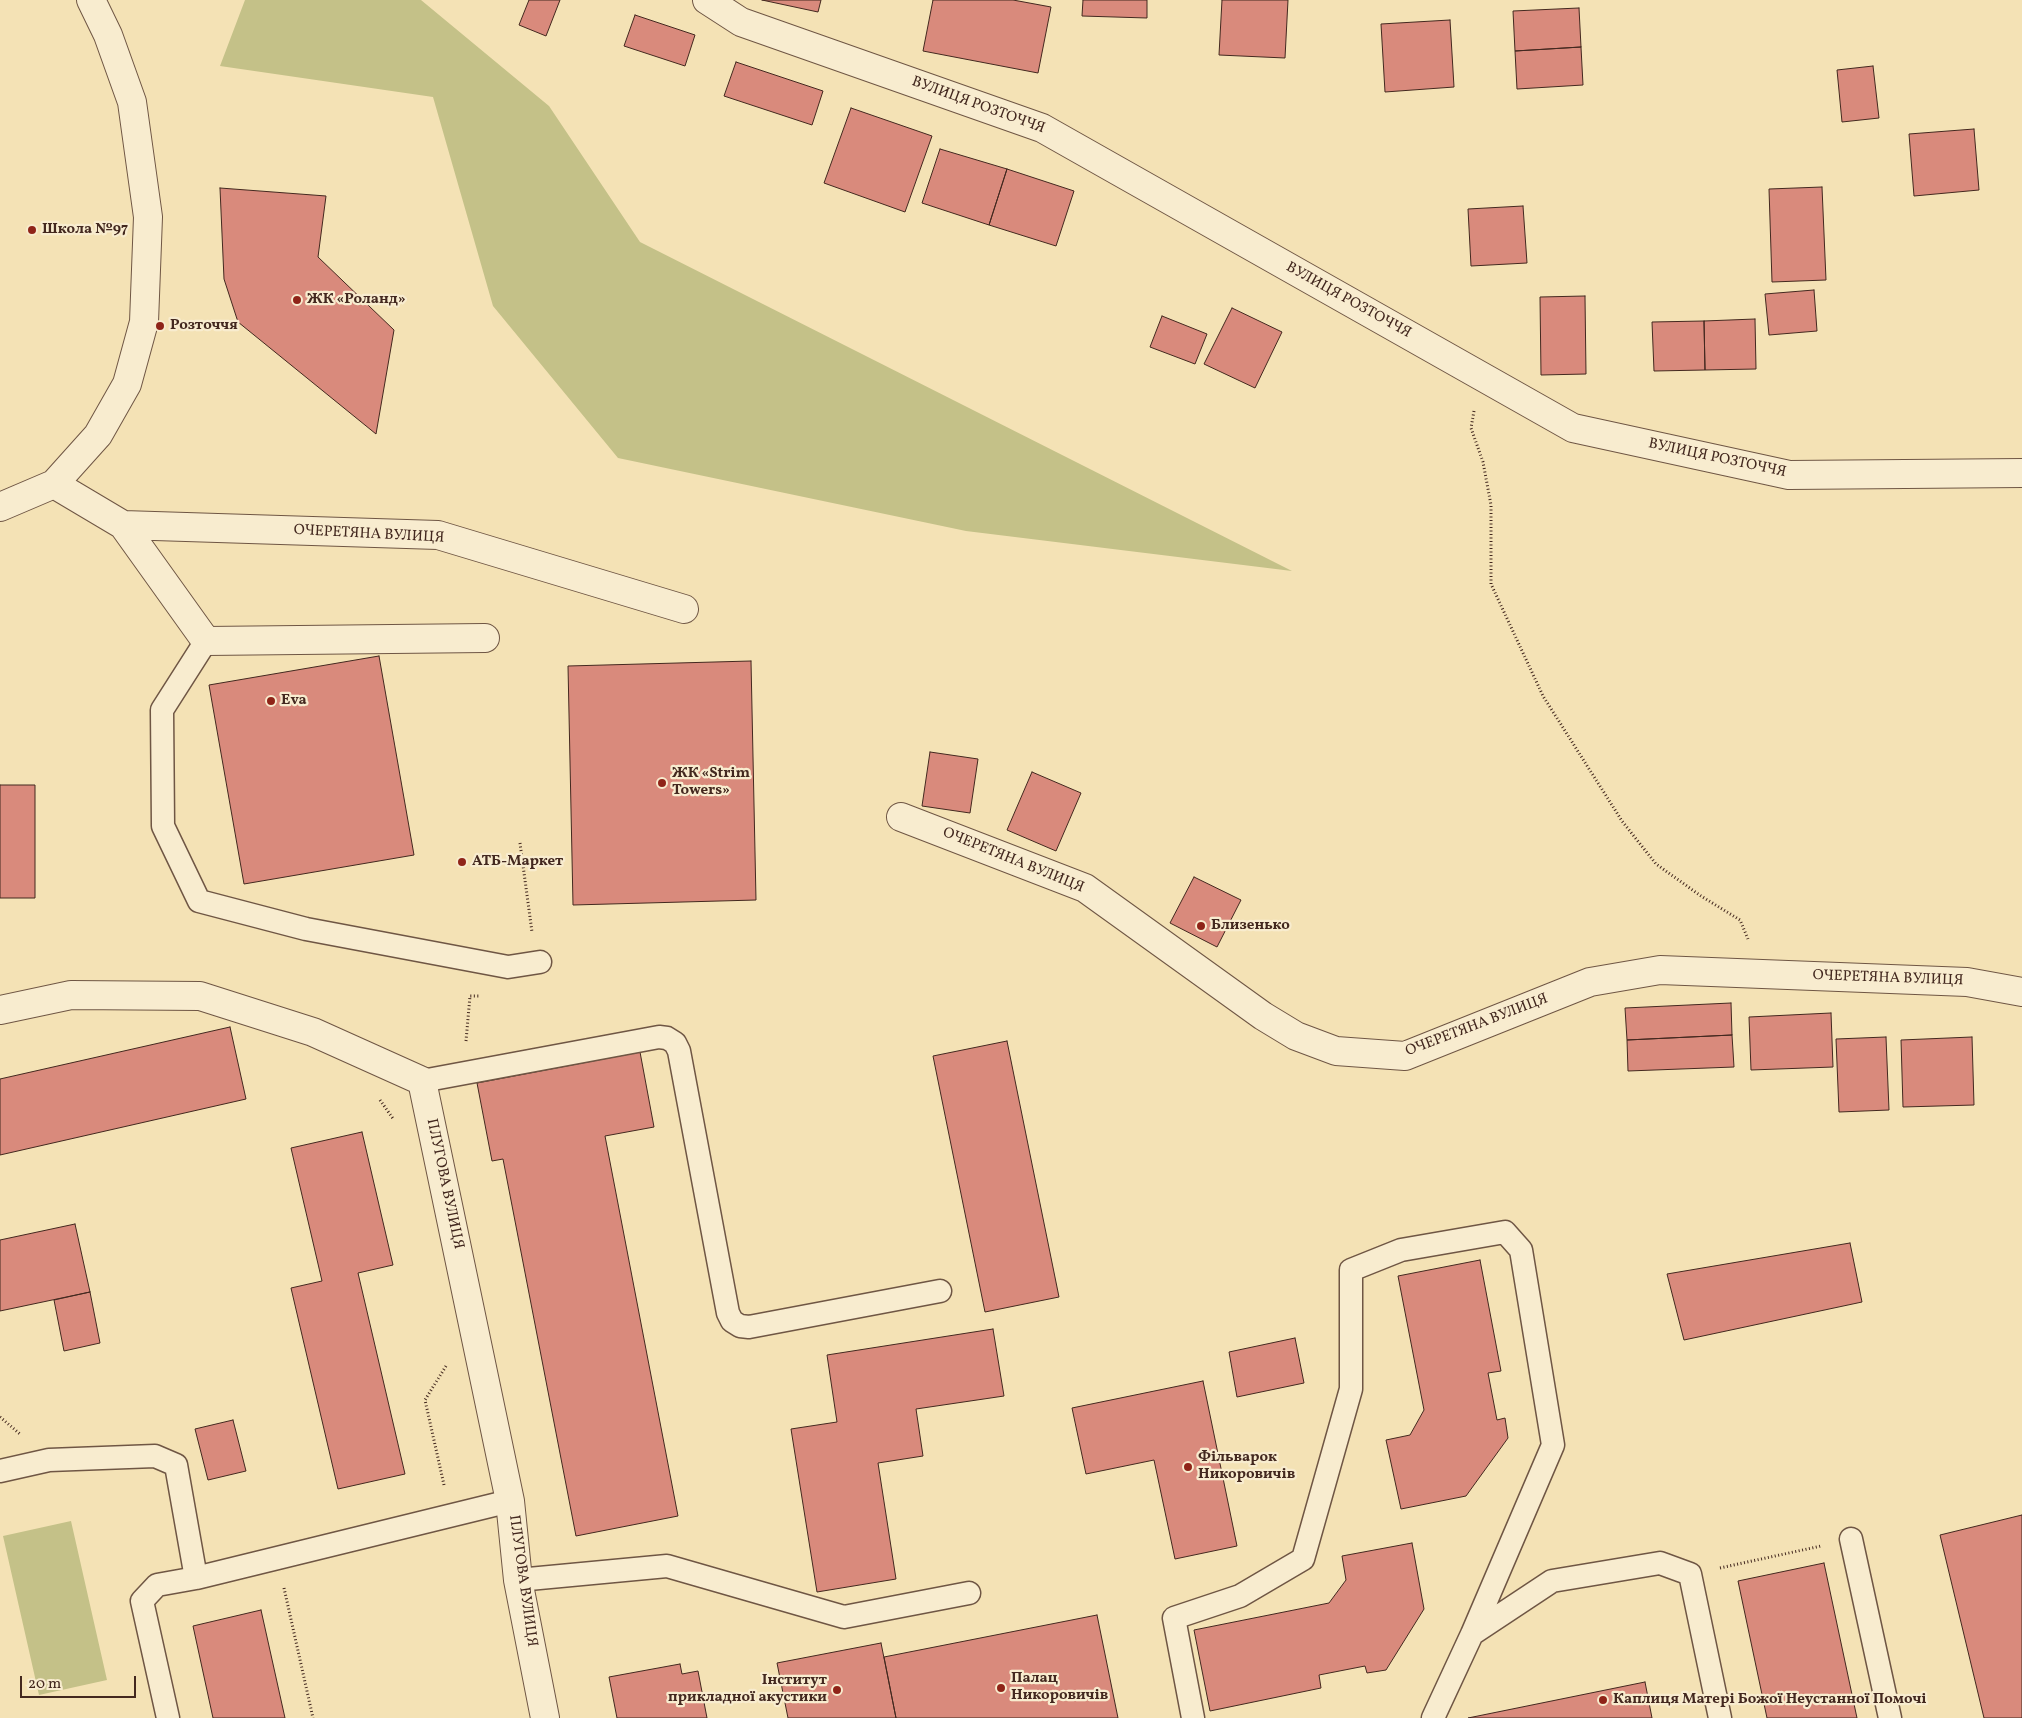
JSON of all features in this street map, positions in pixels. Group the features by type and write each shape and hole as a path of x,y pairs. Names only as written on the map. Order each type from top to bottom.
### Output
{"street":[{"path":"0,507 54,484 98,435 127,384 144,322 148,218 132,102 108,34 91,0"},
{"name":"ВУЛИЦЯ РОЗТОЧЧЯ","path":"707,0 742,22 1042,128 1573,428 1789,474 2022,473"},
{"name":"ОЧЕРЕТЯНА ВУЛИЦЯ","path":"54,484 123,525 438,535 684,609"},
{"path":"123,525 206,641 485,638"},
{"name":"ОЧЕРЕТЯНА ВУЛИЦЯ","path":"901,817 1085,888 1263,1016 1296,1036 1336,1051 1405,1056 1590,982 1660,970 1967,982 2022,992"},
{"path":"0,1010 71,995 200,996 313,1032 422,1081"},
{"name":"ПЛУГОВА ВУЛИЦЯ","path":"422,1081 545,1718"}],"lane":[{"path":"0,494 54,484"},
{"path":"206,641 162,710 163,826 199,901 306,929 508,967 540,962"},
{"path":"422,1081 659,1037 667,1038 675,1043 679,1051 728,1313 732,1321 740,1326 748,1327 940,1291"},
{"path":"1193,1718 1174,1618 1240,1596 1303,1560 1351,1389 1351,1270 1401,1250 1505,1232 1521,1250 1553,1445 1472,1634 1433,1718"},
{"path":"0,1471 49,1460 88,1458 155,1456 176,1465 196,1578"},
{"path":"168,1718 142,1601 156,1585 196,1578 502,1503"},
{"path":"1851,1540 1890,1718"},
{"path":"1472,1634 1552,1581 1660,1563 1690,1574 1720,1718"},
{"path":"518,1580 667,1566 844,1617 969,1593"}],"path":[{"path":"1486,379 1474,406 1471,428 1482,462 1491,506 1491,584 1513,633 1543,696 1622,821 1656,864 1740,920 1763,974"},
{"path":"520,843 532,934"},
{"path":"462,1074 470,996 488,997"},
{"path":"378,1097 398,1126"},
{"path":"447,1365 426,1400 443,1485 502,1503"},
{"path":"1690,1574 1851,1540"},
{"path":"278,1558 313,1718"}],"shaded area":[{"path":"245,0 421,0 549,106 640,242 1292,571 966,531 618,458 493,306 433,97 220,66"},
{"path":"71,1521 107,1680 39,1695 3,1536"}],"building":[{"path":"529,0 560,0 546,36 519,25"},
{"path":"762,0 821,0 818,12"},
{"path":"933,0 1013,0 1051,7 1038,73 923,51"},
{"path":"1083,0 1147,0 1147,18 1082,16"},
{"path":"1222,0 1288,0 1285,58 1219,55"},
{"path":"1579,8 1581,47 1515,51 1513,11"},
{"path":"635,15 695,35 685,66 624,46"},
{"path":"1450,20 1454,87 1385,92 1381,24"},
{"path":"1581,47 1583,85 1517,89 1515,51"},
{"path":"736,62 823,91 812,125 724,96"},
{"path":"1873,66 1879,118 1842,122 1837,70"},
{"path":"851,108 932,136 905,212 824,183"},
{"path":"1974,129 1979,190 1914,196 1909,134"},
{"path":"940,149 1007,169 989,225 922,203"},
{"path":"1007,169 1074,191 1056,246 989,225"},
{"path":"1822,187 1826,280 1772,282 1769,189"},
{"name":"ЖК «Роланд»","path":"220,188 326,196 318,257 394,330 376,434 238,322 224,279"},
{"path":"1523,206 1527,263 1471,266 1468,209"},
{"path":"1814,290 1817,331 1769,335 1765,294"},
{"path":"1585,296 1586,374 1541,375 1540,297"},
{"path":"1232,308 1282,332 1255,388 1204,364"},
{"path":"1162,316 1207,334 1195,364 1150,347"},
{"path":"1755,319 1756,369 1705,370 1704,321"},
{"path":"1704,321 1705,370 1654,371 1652,322"},
{"path":"379,656 414,855 244,884 209,685"},
{"name":"ЖК «Strim Towers»","path":"751,661 756,900 573,905 568,666"},
{"path":"930,752 978,759 970,813 922,806"},
{"path":"1032,772 1081,793 1056,851 1007,830"},
{"path":"0,785 35,785 35,898 0,898"},
{"path":"1194,877 1241,900 1217,947 1170,923"},
{"path":"1731,1003 1732,1035 1627,1040 1625,1008"},
{"path":"1831,1013 1833,1067 1751,1070 1749,1017"},
{"path":"230,1027 246,1099 0,1155 0,1079"},
{"path":"1732,1035 1734,1067 1628,1071 1627,1040"},
{"path":"1886,1037 1889,1110 1839,1112 1836,1039"},
{"path":"1972,1037 1974,1105 1903,1107 1901,1040"},
{"path":"1007,1041 1059,1297 985,1312 933,1056"},
{"path":"640,1052 654,1127 605,1136 678,1516 576,1536 503,1159 492,1161 477,1083"},
{"path":"362,1132 393,1265 358,1273 405,1474 338,1489 291,1288 322,1281 291,1148"},
{"path":"75,1224 90,1292 0,1311 0,1240"},
{"path":"1850,1243 1862,1302 1684,1340 1667,1274"},
{"path":"1480,1260 1501,1371 1488,1373 1497,1420 1505,1418 1508,1438 1466,1496 1401,1509 1386,1440 1410,1435 1424,1410 1398,1276"},
{"path":"90,1292 100,1343 64,1351 54,1300"},
{"path":"993,1329 1004,1396 916,1409 923,1456 878,1463 896,1579 817,1592 791,1429 837,1422 827,1355"},
{"path":"1295,1338 1304,1383 1237,1397 1229,1352"},
{"name":"Фільварок Никоровичів","path":"1203,1381 1237,1546 1175,1559 1154,1460 1086,1474 1072,1408"},
{"path":"233,1420 246,1471 208,1480 195,1429"},
{"path":"2022,1515 2022,1718 1984,1718 1940,1535"},
{"path":"1412,1543 1424,1609 1386,1670 1367,1673 1365,1666 1319,1675 1321,1688 1210,1711 1194,1630 1329,1603 1346,1580 1342,1556"},
{"path":"1824,1563 1857,1718 1767,1718 1738,1581"},
{"path":"261,1610 285,1718 213,1718 193,1626"},
{"name":"Палац Никоровичів","path":"1097,1615 1118,1718 896,1718 884,1657"},
{"name":"Інститут прикладної акустики","path":"881,1643 896,1718 788,1718 777,1663"},
{"name":"Інститут прикладної акустики","path":"680,1664 682,1674 698,1671 707,1718 617,1718 609,1677"},
{"name":"Каплиця Матері Божої Неустанної Помочі","path":"1645,1682 1652,1718 1468,1718"}],"place":[{"name":"Школа №97","path":"32,230"},
{"name":"ЖК «Роланд»","path":"297,300"},
{"name":"Розточчя","path":"160,326"},
{"name":"Eva","path":"271,701"},
{"name":"ЖК «Strim Towers»","path":"662,783"},
{"name":"АТБ-Маркет","path":"462,862"},
{"name":"Близенько","path":"1201,926"},
{"name":"Фільварок Никоровичів","path":"1188,1467"},
{"name":"Палац Никоровичів","path":"1001,1688"},
{"name":"Інститут прикладної акустики","path":"837,1690"},
{"name":"Каплиця Матері Божої Неустанної Помочі","path":"1603,1700"}]}
